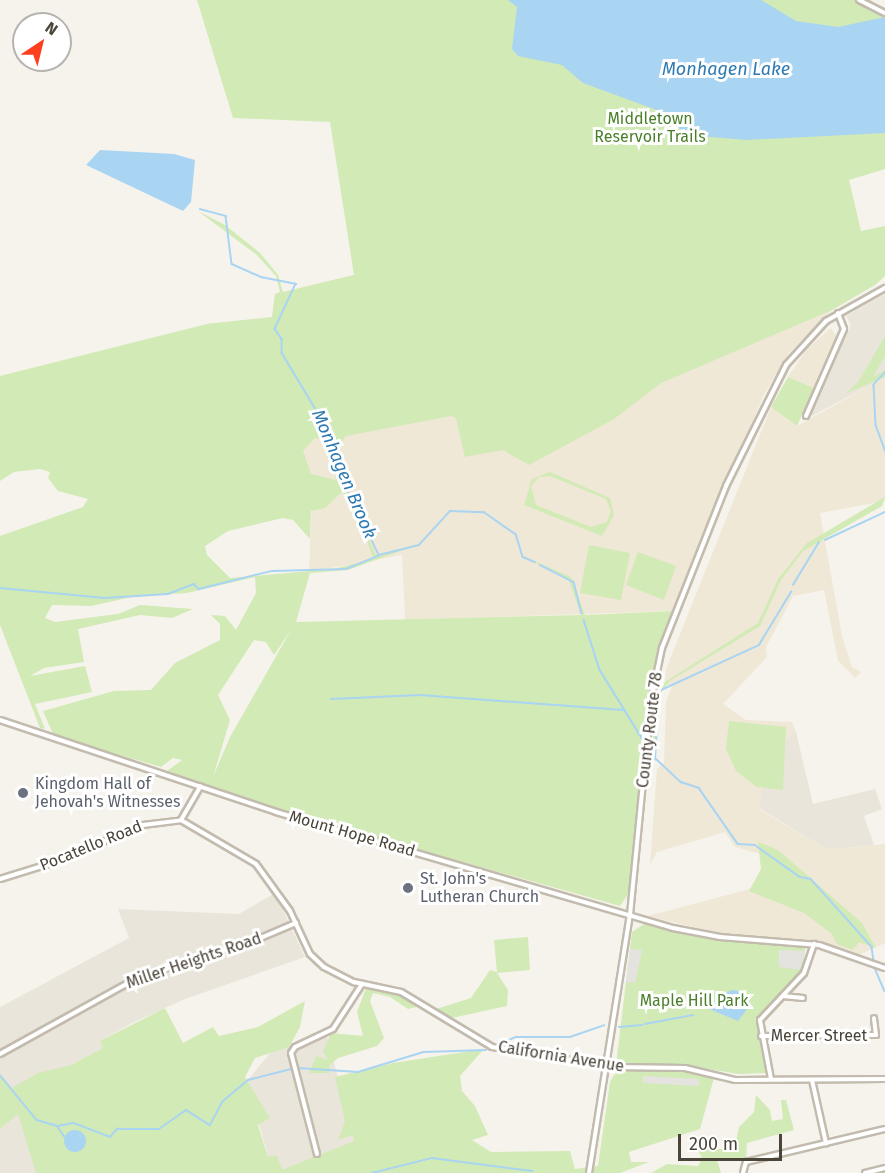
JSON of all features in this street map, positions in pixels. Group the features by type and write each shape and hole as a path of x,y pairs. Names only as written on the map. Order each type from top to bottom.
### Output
{"street":[{"path":"859,0 885,13"},
{"name":"County Route 78","path":"589,1173 630,915 651,701 670,626 726,486 775,384 799,347 838,313 885,288"},
{"path":"806,416 844,329 838,313"},
{"name":"Mount Hope Road","path":"0,720 201,786 693,933 814,944 885,968"},
{"path":"181,820 201,786"},
{"name":"Pocatello Road","path":"0,879 55,862 143,825 181,820"},
{"name":"California Avenue","path":"181,820 256,864 296,923 319,963 362,984 401,992 492,1047 607,1066 681,1067 730,1080 885,1079"},
{"name":"Miller Heights Road","path":"0,1054 141,976 251,942 296,923"},
{"path":"771,1079 761,1036 760,1020 804,973 814,944"},
{"path":"317,1154 291,1053 295,1047 333,1029 362,984"},
{"path":"782,996 803,998"},
{"name":"Mercer Street","path":"761,1036 876,1035 874,1018"},
{"path":"812,1080 826,1143"},
{"path":"743,1173 744,1164 885,1129"},
{"path":"865,1173 885,1168"}],"shaded area":[{"path":"352,258 832,310 789,353 764,394 675,611 405,620 402,555 309,572 312,503 207,324 272,317 275,294 354,275"},
{"path":"885,294 885,377 812,416 811,409 851,325 846,316"},
{"path":"831,328 837,337 814,388 788,377 807,349"},
{"path":"885,377 885,501 820,513 842,636 852,667 861,672 855,678 838,661 824,590 793,596 766,647 767,657 723,704 746,720 792,722 796,732 765,757 759,809 827,850 885,844 885,943 854,957 850,951 824,944 743,939 648,916 776,882 764,855 735,847 725,832 657,852 650,865 657,769 664,763 666,702 672,686 665,684 666,669 771,407 797,426"},
{"path":"796,732 813,804 875,789 882,809 864,816 874,845 827,850 759,808 765,757"},
{"path":"275,893 305,957 185,999 134,1022 100,1041 103,1048 13,1096 0,1074 0,1007 129,938 118,909 239,914"},
{"path":"630,949 642,950 635,983 626,982"},
{"path":"779,950 805,951 800,970 779,967"},
{"path":"326,1032 357,1150 273,1173 259,1124 270,1118 247,1081 271,1052"},
{"path":"643,1076 699,1079 699,1086 643,1083"},
{"path":"22,1110 59,1173 0,1173 0,1129"}],"green space":[{"name":"Middletown Reservoir Trails","path":"197,0 861,0 885,14 885,169 849,180 861,231 885,226 885,276 875,285 832,310 661,383 614,419 529,465 503,450 465,457 456,418 451,416 346,436 337,448 344,475 355,483 345,490 376,555 423,543 348,570 310,573 296,622 581,615 569,580 521,555 571,577 585,615 675,611 655,679 647,743 652,750 654,703 665,682 758,623 778,579 807,543 885,497 882,506 803,551 781,580 760,626 670,681 662,691 657,704 656,753 647,749 631,890 620,906 310,819 167,771 182,760 173,758 161,767 54,736 43,711 114,691 151,690 175,663 220,640 220,624 211,615 225,616 236,630 256,593 255,577 187,593 136,596 91,606 52,605 45,618 55,622 118,614 140,605 193,609 172,618 140,615 78,629 84,662 44,668 30,676 85,666 92,692 35,704 45,729 40,728 0,625 0,536 83,507 88,499 58,491 48,478 50,472 40,469 14,472 0,481 0,376 207,324 272,317 275,294 280,292 276,276 257,255 198,211 225,225 260,253 278,275 283,292 354,275 330,122 233,118","holes":["315,438 325,440 336,480 311,474 303,451","342,492 363,528 373,559 333,569 230,578 207,555 205,546 228,531 283,518 293,520 310,539 311,511 325,508","291,630 230,737 213,777 230,720 218,695 254,640 266,642 274,655"]},
{"path":"885,336 885,356 873,377 885,370 885,377 845,394 858,382"},
{"path":"788,377 814,388 797,426 771,407"},
{"path":"550,472 610,498 614,515 602,536 524,505 532,479","holes":["550,476 606,499 611,511 607,522 591,527 536,505 531,486 539,477"]},
{"path":"589,545 630,553 621,600 580,593"},
{"path":"638,552 676,566 664,600 626,585"},
{"path":"729,721 786,727 783,790 757,787 736,771 726,749"},
{"path":"758,842 778,850 862,923 876,948 859,942 853,950 837,944 832,934 804,913 749,891 761,869"},
{"name":"Maple Hill Park","path":"644,924 724,941 806,945 802,971 758,1018 766,1073 739,1074 683,1065 616,1065 632,932"},
{"path":"528,937 530,970 497,973 508,990 507,1006 447,1019 436,1009 471,998 490,970 497,972 494,940"},
{"path":"366,988 394,991 421,1006 408,1009 390,997 373,993 370,1001 384,1038 377,1046 338,1058 329,1066 330,1073 309,1073 316,1056 328,1060 323,1051 331,1033 363,1036 357,1012"},
{"path":"305,1001 300,1027 289,1047 255,1058 245,1077 270,1118 258,1125 268,1157 277,1155 282,1170 354,1141 353,1135 338,1140 345,1121 335,1077 393,1063 484,1049 460,1076 462,1091 475,1106 488,1135 472,1140 491,1152 570,1151 575,1169 598,1166 610,1082 617,1070 674,1069 714,1078 700,1129 629,1152 631,1162 649,1162 620,1173 36,1173 18,1114 0,1129 0,1074 12,1088 38,1073 71,1065 103,1048 100,1041 165,1008 183,1043 213,1027 219,1036 258,1027"},
{"path":"756,1095 770,1110 772,1121 783,1119 781,1100 786,1100 794,1130 747,1143 746,1160 717,1160 721,1173 651,1173 667,1164 698,1166 702,1159 696,1145 710,1143 712,1150 735,1147 739,1127 754,1112"}],"water":[{"name":"Monhagen Lake","path":"508,0 761,0 796,21 838,27 885,17 885,133 746,140 688,135 654,109 583,83 562,65 518,56 512,49 517,7"},
{"path":"100,150 174,154 195,160 191,202 183,211 86,165"},
{"path":"732,990 744,992 751,1004 738,1021 709,1009 719,996"},
{"path":"75,1130 85,1137 86,1141 79,1151 75,1152 65,1145 64,1141 71,1131"}],"waterway":[{"name":"Monhagen Brook","path":"200,209 226,216 232,264 261,277 296,284 275,329 282,339 282,353 330,433 346,487 379,555 419,545 450,511 484,512 516,534 523,557 535,562"},
{"path":"885,373 874,385 876,425 885,450"},
{"path":"825,540 885,512"},
{"path":"793,585 819,542"},
{"path":"0,588 105,598 168,594 194,584 199,589 272,571 346,569 378,556"},
{"name":"Monhagen Brook","path":"540,565 574,582 582,613"},
{"path":"655,760 659,691 759,645 791,592"},
{"name":"Monhagen Brook","path":"584,620 600,670 642,738"},
{"path":"331,699 420,695 623,710"},
{"name":"Monhagen Brook","path":"652,755 681,782 699,788 738,844 755,845 800,877 811,879 872,947 874,961"},
{"name":"Monhagen Brook","path":"875,968 885,991"},
{"path":"645,1024 693,1015"},
{"path":"496,1045 516,1037 570,1037 604,1025"},
{"path":"619,1027 642,1025"},
{"path":"298,1068 358,1072 424,1052 486,1050"},
{"path":"0,1075 37,1120 58,1126 74,1123 110,1137 117,1129 159,1129 186,1110 210,1125 223,1101 248,1080 291,1069"},
{"path":"58,1127 64,1136"},
{"path":"372,1173 432,1158 532,1171"}],"place":[{"name":"Kingdom Hall of Jehovah's Witnesses","path":"23,793"},
{"name":"St. John's Lutheran Church","path":"408,888"}]}
